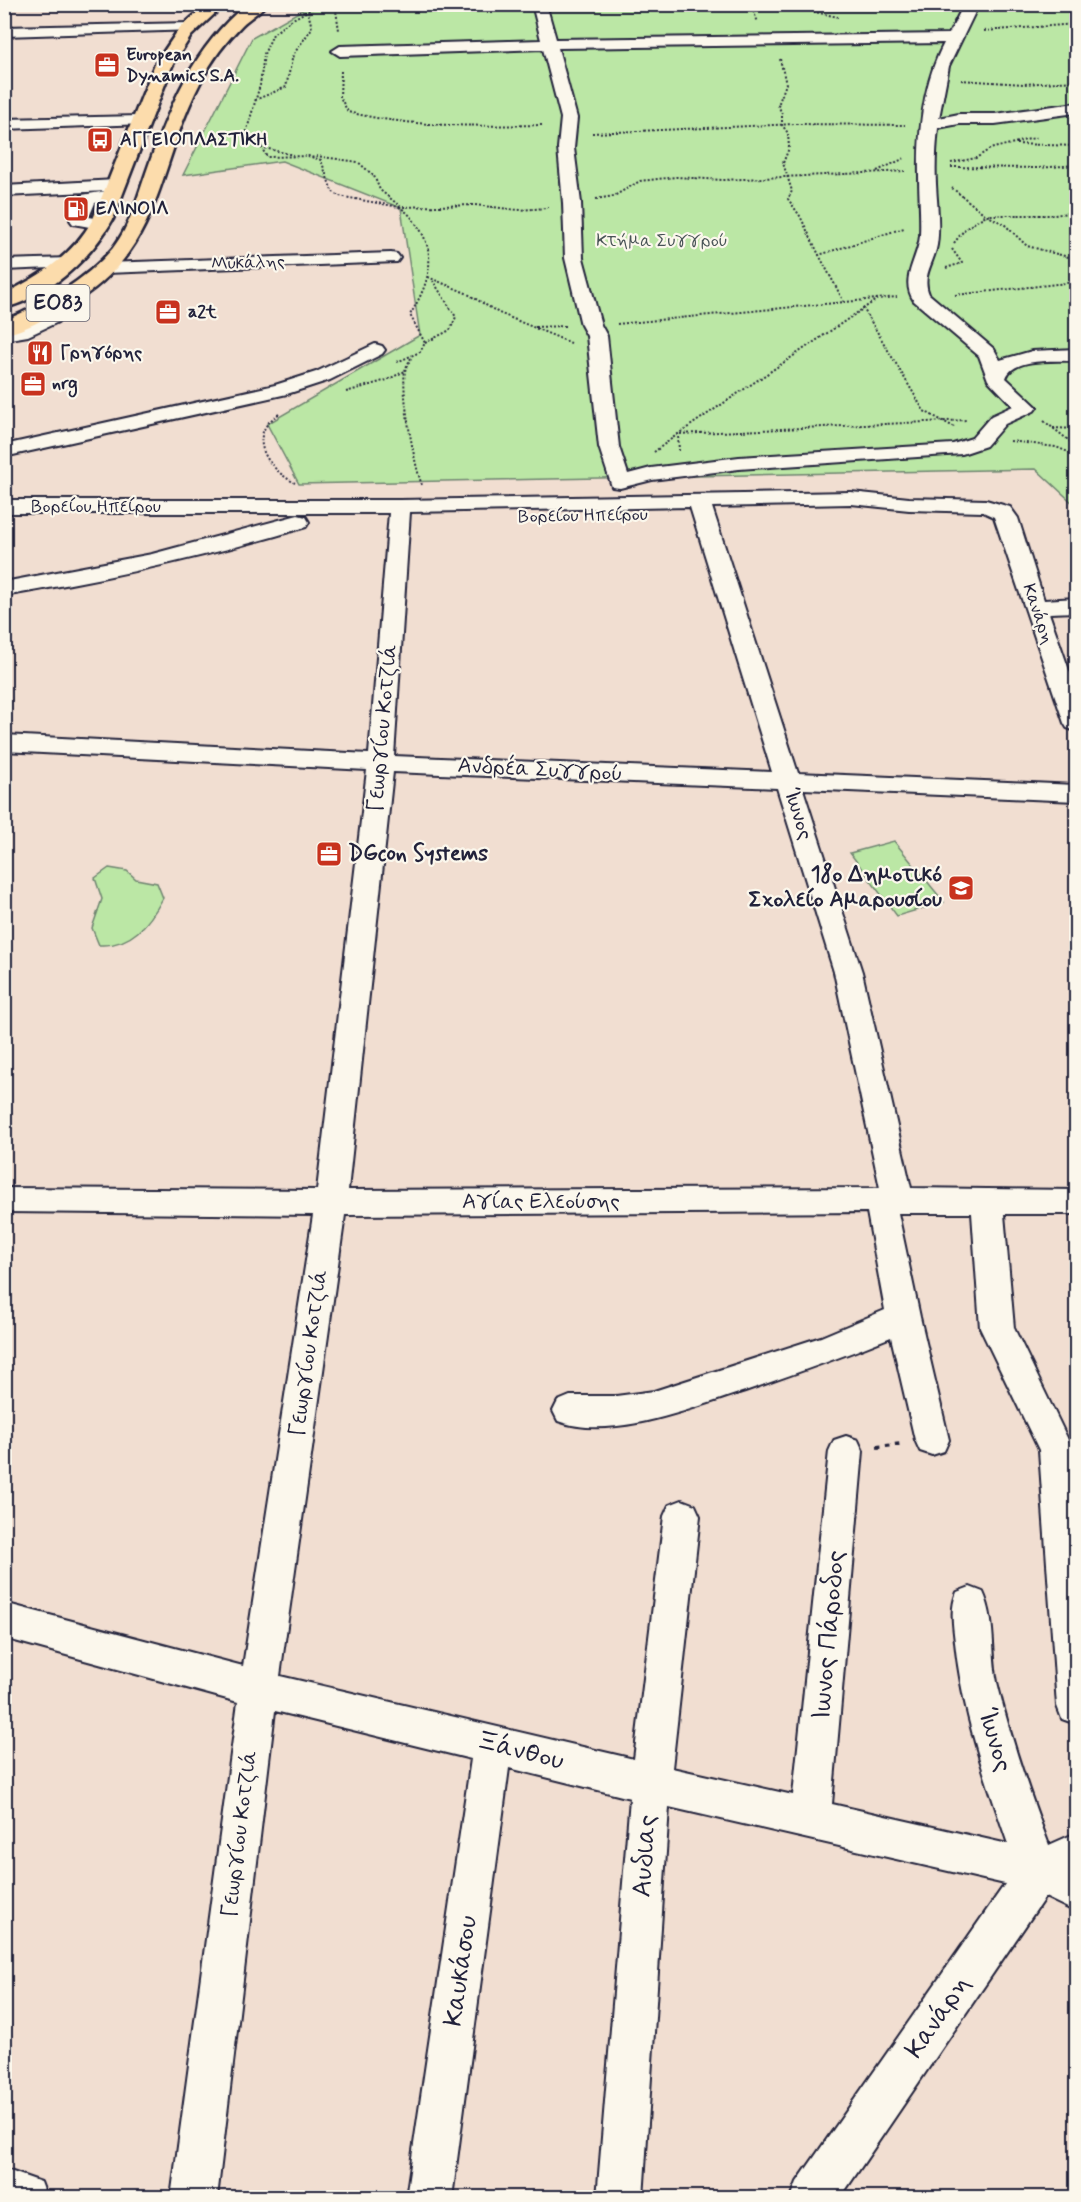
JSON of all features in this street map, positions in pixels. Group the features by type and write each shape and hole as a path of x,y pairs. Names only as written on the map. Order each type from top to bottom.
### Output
{"main road":[{"name":"ΕΟ83","path":"4,302 52,276 84,250 101,225 163,66 172,50 191,27 217,4"},
{"name":"ΕΟ83","path":"4,329 58,303 95,279 135,231 167,140 198,69 223,36 258,4"}],"street":[{"path":"539,4 569,129 566,148 572,203 574,258 591,325 597,336 609,447 620,482 739,462 955,450 979,442 998,420 1027,407 994,375 992,361 976,344 921,297 916,287 916,276 928,246 927,222 930,210 938,78 954,38 972,4"},
{"path":"4,32 191,27"},
{"path":"340,51 787,39 954,38"},
{"path":"936,119 995,119 1077,108"},
{"path":"4,124 140,121"},
{"path":"4,191 114,190"},
{"name":"Μυκάλης","path":"106,268 391,258"},
{"path":"4,265 69,263"},
{"path":"4,334 21,332 51,318 58,303"},
{"path":"976,344 1004,356 1022,358 1077,355"},
{"path":"4,451 280,390 323,376 375,350"},
{"path":"994,375 1010,361 1022,358"},
{"name":"Βορείου Ηπείρου","path":"4,507 260,506 400,513 701,508 856,511 909,504 974,505 996,508"},
{"name":"Βορείου Ηπείρου","path":"260,506 285,520 298,522 400,513"},
{"name":"Ίωνος","path":"701,508 848,972 889,1200 903,1317 932,1440"},
{"name":"Κανάρη","path":"996,508 1007,518 1035,607 1077,723"},
{"name":"Γεωργίου Κοτζιά","path":"194,2198 259,1689 331,1203 381,763 400,513"},
{"path":"4,589 141,563 254,536 298,522"},
{"path":"1035,607 1077,605"},
{"name":"Ανδρέα Συγγρού","path":"4,743 381,763 1077,793"},
{"name":"Αγίας Ελεούσης","path":"4,1200 331,1203 889,1200 1077,1202"},
{"path":"987,1202 998,1328 1056,1450 1077,1706"},
{"path":"570,1410 616,1411 654,1406 830,1348 903,1317"},
{"name":"Ιωνος Πάροδος","path":"811,1818 846,1451"},
{"name":"Αυδιας","path":"620,2198 651,1783 682,1516"},
{"name":"Ίωνος","path":"970,1604 978,1681 1008,1785 1038,1871"},
{"name":"Ξάνθου","path":"4,1620 259,1689 651,1783 1038,1871 1077,1892"},
{"name":"Καυκάσου","path":"429,2198 493,1745"},
{"path":"1038,1871 1077,1853"},
{"name":"Κανάρη","path":"813,2198 1038,1871"},
{"path":"4,2192 25,2198"}],"path":[{"path":"285,24 320,4"},
{"path":"254,100 286,87 288,68 300,39 312,28 308,12"},
{"path":"954,38 971,32 1006,28 1077,24"},
{"path":"787,39 779,59 786,84 778,105 782,114 782,125 788,133 789,148 783,163 785,176 792,191 788,200 800,216 844,302"},
{"path":"938,78 1023,84 1077,81"},
{"path":"348,112 386,121 430,126 569,129 782,125 936,119"},
{"path":"933,168 976,158 990,149 1043,135"},
{"path":"1012,143 1077,146"},
{"path":"261,147 286,154 332,157 358,162 374,176 380,190 401,207 475,205 518,210 548,208 614,196 640,182 676,177 723,180 933,168 1038,168 1077,165"},
{"path":"933,168 986,215 1004,224 1027,246 1077,259"},
{"path":"986,215 1054,215 1077,212"},
{"path":"819,255 856,241 927,222"},
{"path":"425,343 450,330 456,317 441,294 439,286 428,277 466,293 499,313 600,353"},
{"path":"591,325 1077,282"},
{"path":"678,434 880,298"},
{"path":"863,308 924,411 955,428 985,436 1056,447 1077,455"},
{"path":"411,357 405,371 407,418 414,447 415,468 424,490"},
{"path":"340,395 387,380 405,371"},
{"path":"1027,407 1077,446"},
{"path":"678,434 750,428 942,421"},
{"path":"1051,428 1077,429"},
{"path":"678,434 681,470"},
{"path":"846,1451 932,1440"}],"green space":[{"name":"Κτήμα Συγγρού","path":"311,5 1076,5 1076,506 1036,469 299,484 267,424 420,335 401,208 282,161 183,175 252,38"},
{"path":"894,841 944,902 897,916 850,853"},
{"path":"109,868 127,871 136,879 157,883 163,898 152,917 130,938 110,945 99,945 92,928 102,899 95,878"}],"place":[{"name":"European Dynamics S.A.","path":"107,65"},
{"name":"ΑΓΓΕΙΟΠΛΑΣΤΙΚΗ","path":"100,140"},
{"name":"ΕΛΙΝΟΙΛ","path":"76,209"},
{"name":"a2t","path":"168,312"},
{"name":"Γρηγόρης","path":"40,353"},
{"name":"nrg","path":"33,384"},
{"name":"DGcon Systems","path":"329,854"},
{"name":"18ο Δημοτικό Σχολείο Αμαρουσίου","path":"961,888"}]}
